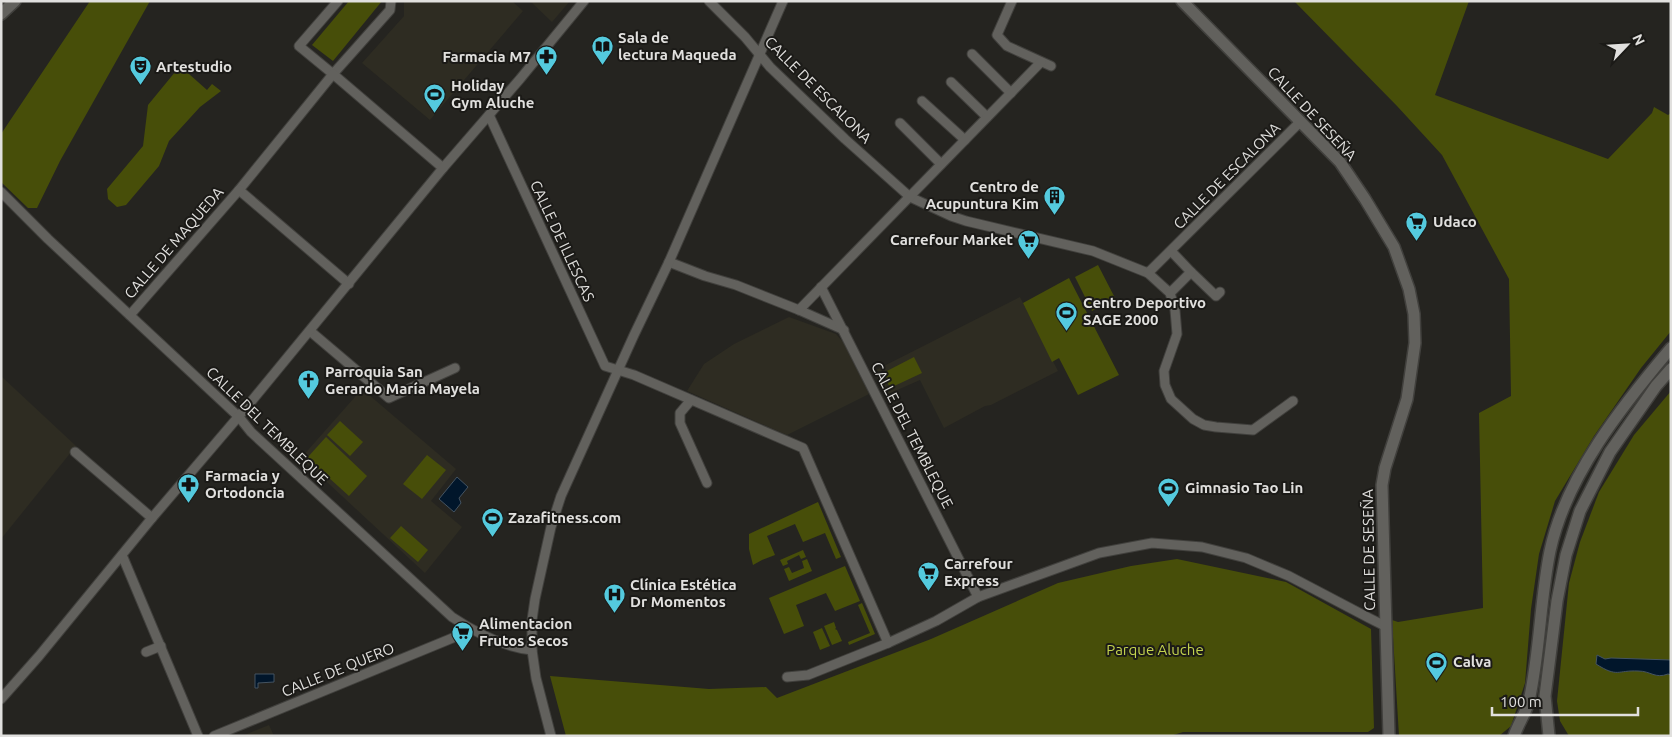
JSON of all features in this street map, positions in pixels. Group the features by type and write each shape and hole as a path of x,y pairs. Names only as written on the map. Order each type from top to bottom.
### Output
{"street":[{"path":"1,14 15,1"},
{"path":"338,1 299,46 444,168"},
{"name":"CALLE DE MAQUEDA","path":"130,315 239,190 333,74 390,10 390,1"},
{"path":"1,699 39,656 584,1"},
{"name":"CALLE DE ESCALONA","path":"709,1 777,73 845,139 910,197 966,221 1093,250 1148,273 1170,293"},
{"path":"551,736 536,678 532,650 532,618 551,527 561,496 669,262 783,1"},
{"path":"1012,1 997,35 1007,46 1051,66"},
{"name":"CALLE DE SESEÑA","path":"1182,1 1343,166 1389,238 1406,282 1414,314 1415,343 1408,392 1385,468 1382,485 1389,736"},
{"path":"972,54 1011,93"},
{"path":"799,310 1042,62"},
{"path":"951,82 987,117"},
{"path":"922,100 964,140"},
{"name":"CALLE DE ILLESCAS","path":"489,115 605,366 618,370"},
{"name":"CALLE DE ESCALONA","path":"1148,273 1301,121"},
{"path":"900,123 941,164"},
{"name":"CALLE DE MAQUEDA","path":"239,190 349,284"},
{"name":"CALLE DEL TEMBLEQUE","path":"1,192 239,416 250,432 452,616 472,630 517,648 532,650"},
{"name":"CALLE DE ESCALONA","path":"1171,251 1216,296 1220,292"},
{"path":"669,262 705,276 736,285 844,330"},
{"path":"1191,272 1170,293 1175,310 1178,334 1164,371 1165,385 1171,399 1193,419 1204,425 1253,430 1292,400"},
{"name":"CALLE DEL TEMBLEQUE","path":"821,287 978,597"},
{"path":"310,331 389,398 455,368"},
{"path":"1514,736 1528,702 1550,549 1567,498 1606,431 1671,348"},
{"path":"1549,736 1544,696 1557,601 1566,555 1580,511 1610,452 1656,386 1671,369"},
{"path":"618,370 634,375 803,448 888,643"},
{"path":"690,400 680,413 680,423 707,483"},
{"path":"75,452 152,518"},
{"path":"787,677 808,675 888,643 936,621 978,597 1099,553 1152,543 1202,547 1246,558 1289,576 1385,626"},
{"path":"122,555 198,736"},
{"name":"CALLE DE QUERO","path":"214,736 472,630"},
{"path":"146,652 161,646"}],"shaded area":[{"path":"404,1 512,1 523,11 430,120 362,63 404,16"},
{"path":"530,1 570,1 552,22"},
{"path":"1020,297 1058,371 944,428 920,380 886,395 874,371"},
{"path":"789,317 836,334 843,342 869,394 787,435 687,391 704,364 734,344"},
{"path":"1,376 76,446 1,539"},
{"path":"362,389 456,469 431,501 462,527 425,573 301,458"},
{"path":"269,725 274,736 242,736"}],"green space":[{"path":"90,1 150,1 60,161 37,208 28,208 1,182 1,134"},
{"path":"349,1 382,1 333,61 312,45"},
{"path":"1294,1 1469,1 1435,95 1608,159 1652,113 1654,107 1668,115 1671,113 1671,331 1641,368 1594,436 1555,501 1539,554 1531,609 1525,683 1511,726 1499,736 1399,736 1392,620 1398,622 1483,608 1479,413 1511,396 1509,279 1442,155 1397,106"},
{"path":"180,66 207,90 212,84 221,91 200,107 169,141 159,166 126,205 117,207 108,199 107,189 143,146 148,105"},
{"path":"1098,265 1115,298 1092,311 1075,277"},
{"name":"Centro Deportivo SAGE 2000","path":"1069,278 1119,375 1078,395 1059,358 1052,362 1023,303"},
{"path":"914,357 922,373 890,388 883,373"},
{"path":"1671,391 1671,736 1569,736 1560,721 1557,701 1569,583 1580,542 1599,492 1634,435"},
{"path":"340,421 363,442 350,456 327,435"},
{"path":"326,437 367,476 349,496 307,458"},
{"path":"427,455 446,470 422,499 403,484"},
{"path":"818,502 841,557 836,559 825,533 803,542 795,524 767,536 775,555 753,565 749,549 749,534"},
{"path":"401,526 428,550 418,562 390,538"},
{"path":"803,550 806,557 801,559 799,555 787,561 788,564 783,566 780,560"},
{"path":"807,559 812,571 789,581 784,569 789,567 792,573 804,568 802,561"},
{"name":"Parque Aluche","path":"1177,559 1286,582 1371,629 1374,728 1368,732 1183,732 1170,736 566,736 550,676 709,689 766,687 777,698 931,639 1058,583 1131,566"},
{"path":"845,566 860,601 835,611 826,593 796,605 804,626 784,634 769,598"},
{"path":"862,603 875,634 849,645 848,642 870,633 858,605"},
{"path":"834,622 835,629 842,641 832,645 824,626"},
{"path":"822,628 830,646 820,650 813,632"}],"water":[{"path":"457,477 468,487 459,498 461,503 454,512 439,499"},
{"path":"1597,655 1605,659 1671,660 1671,675 1656,675 1638,671 1609,671 1596,664"},
{"path":"255,674 274,674 274,682 258,683 258,688 255,688"}],"place":[{"name":"Sala de lectura Maqueda","path":"602,66"},
{"name":"Farmacia M7","path":"547,76"},
{"name":"Artestudio","path":"140,86"},
{"name":"Holiday Gym Aluche","path":"435,114"},
{"name":"Centro de Acupuntura Kim","path":"1055,215"},
{"name":"Udaco","path":"1417,241"},
{"name":"Carrefour Market","path":"1029,259"},
{"name":"Centro Deportivo SAGE 2000","path":"1067,331"},
{"name":"Parroquia San Gerardo María Mayela","path":"309,400"},
{"name":"Farmacia y Ortodoncia","path":"189,504"},
{"name":"Gimnasio Tao Lin","path":"1169,507"},
{"name":"Zazafitness.com","path":"492,537"},
{"name":"Carrefour Express","path":"928,592"},
{"name":"Clínica Estética Dr Momentos","path":"614,613"},
{"name":"Alimentacion Frutos Secos","path":"463,652"},
{"name":"Calva","path":"1437,681"}]}
